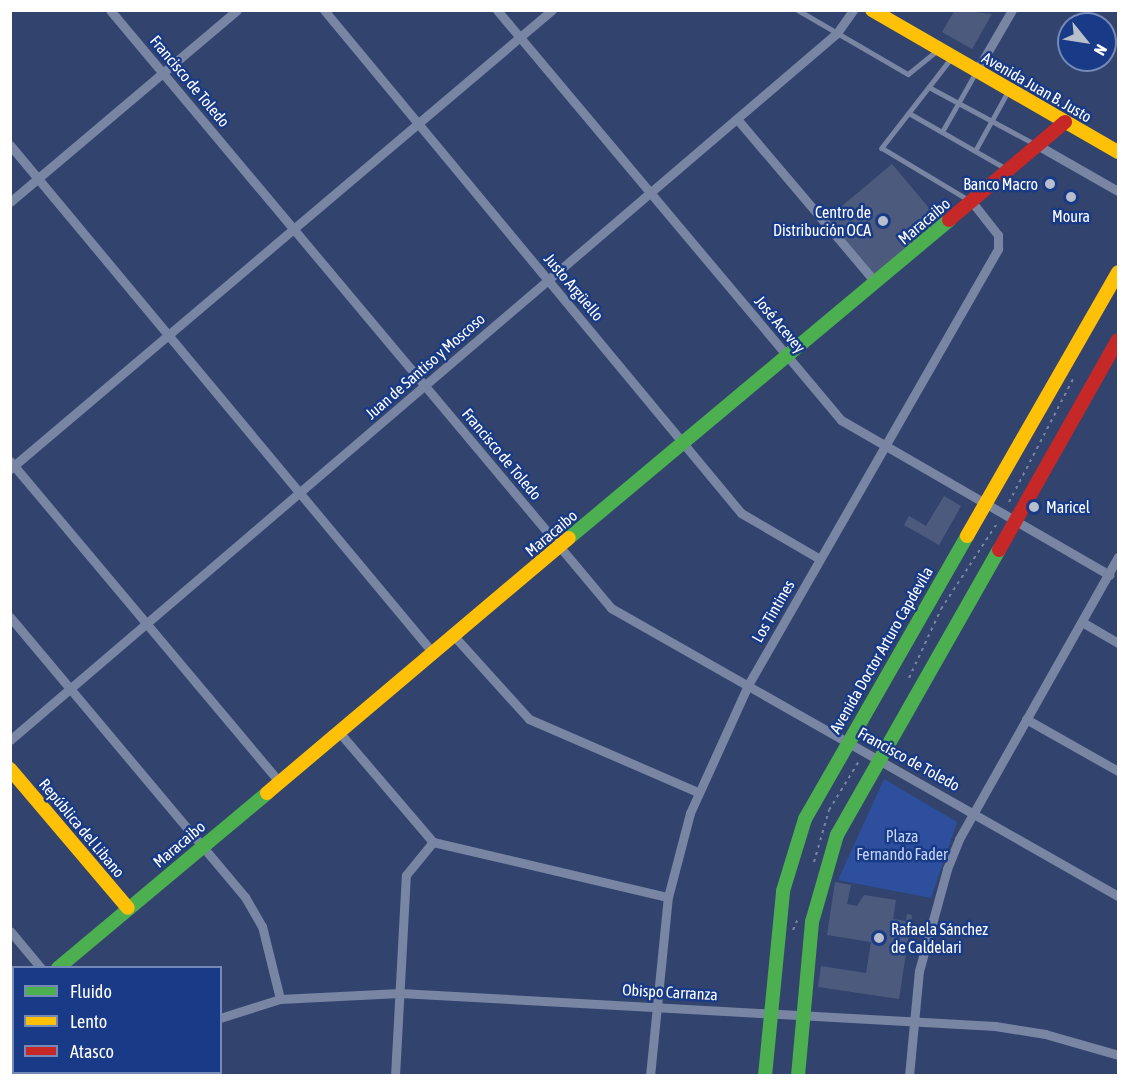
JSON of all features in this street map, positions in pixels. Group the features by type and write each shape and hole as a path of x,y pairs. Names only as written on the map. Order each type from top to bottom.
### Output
{"main road":[{"name":"Avenida Juan B. Justo","path":"872,10 976,72 1119,152"},
{"name":"Maracaibo","path":"60,966 1010,171 1065,122"},
{"name":"Avenida Doctor Arturo Capdevila","path":"765,1076 768,1012 783,891 794,848 846,741 1119,272"},
{"path":"798,1076 802,1014 818,891 837,836 879,758 1119,340"},
{"name":"República del Libano","path":"10,769 128,908"}],"street":[{"name":"Francisco de Toledo","path":"110,10 295,227 560,547 625,618 879,758 1119,896"},
{"path":"10,202 237,10"},
{"name":"Justo Argüello","path":"324,10 749,521 820,559"},
{"name":"José Acevey","path":"497,10 840,420 1108,574"},
{"path":"279,782 12,465 552,10"},
{"name":"Juan de Santiso y Moscoso","path":"10,740 837,33 853,10"},
{"path":"976,72 1012,10"},
{"path":"736,119 876,283"},
{"path":"10,145 170,333 298,494 433,653"},
{"path":"1039,146 1119,191"},
{"name":"Los Tintines","path":"650,1076 654,1007 668,897 698,792 748,685 998,249 998,235 972,202"},
{"path":"909,1076 913,1019 935,902 974,813 1119,557"},
{"path":"10,617 245,897 262,926 280,999"},
{"path":"1082,622 1119,643"},
{"path":"454,636 529,719 698,792"},
{"path":"1026,719 1119,771"},
{"path":"339,732 433,842 668,897"},
{"path":"395,1076 406,875 433,842"},
{"path":"10,931 39,966"},
{"name":"Obispo Carranza","path":"222,1017 280,999 400,993 913,1019 1022,1029 1119,1055"}],"lane":[{"path":"798,10 908,74 939,50"},
{"path":"952,57 882,148 972,202"},
{"path":"942,132 976,72"},
{"path":"929,87 1039,146"},
{"path":"975,151 1008,90"},
{"path":"909,113 1010,171"}],"green space":[{"name":"Plaza Fernando Fader","path":"884,779 957,822 931,898 838,880"}],"building":[{"path":"955,10 992,14 972,49 942,32"},
{"name":"Centro de Distribución OCA","path":"892,164 940,221 874,277 826,219"},
{"path":"944,496 961,506 939,545 904,525 909,516 926,526"},
{"name":"Rafaela Sánchez de Caldelari","path":"835,882 851,885 847,904 857,906 864,895 896,900 893,919 906,921 907,914 912,915 899,999 818,987 821,966 866,973 871,942 827,935"}],"traffic: fast":[{"path":"569,538 949,220"},
{"path":"765,1076 783,891 805,819 967,536"},
{"path":"798,1076 812,922 837,835 999,550"},
{"path":"60,966 267,793"}],"traffic: slow":[{"path":"872,10 1118,152"},
{"path":"967,536 1118,272"},
{"path":"267,793 569,538"},
{"path":"10,769 128,908"}],"traffic: jam":[{"path":"949,220 1065,122"},
{"path":"999,550 1118,340"}],"place":[{"name":"Banco Macro","path":"1050,184"},
{"name":"Moura","path":"1071,197"},
{"name":"Centro de Distribución OCA","path":"883,221"},
{"name":"Maricel","path":"1034,507"},
{"name":"Rafaela Sánchez de Caldelari","path":"879,938"}]}
